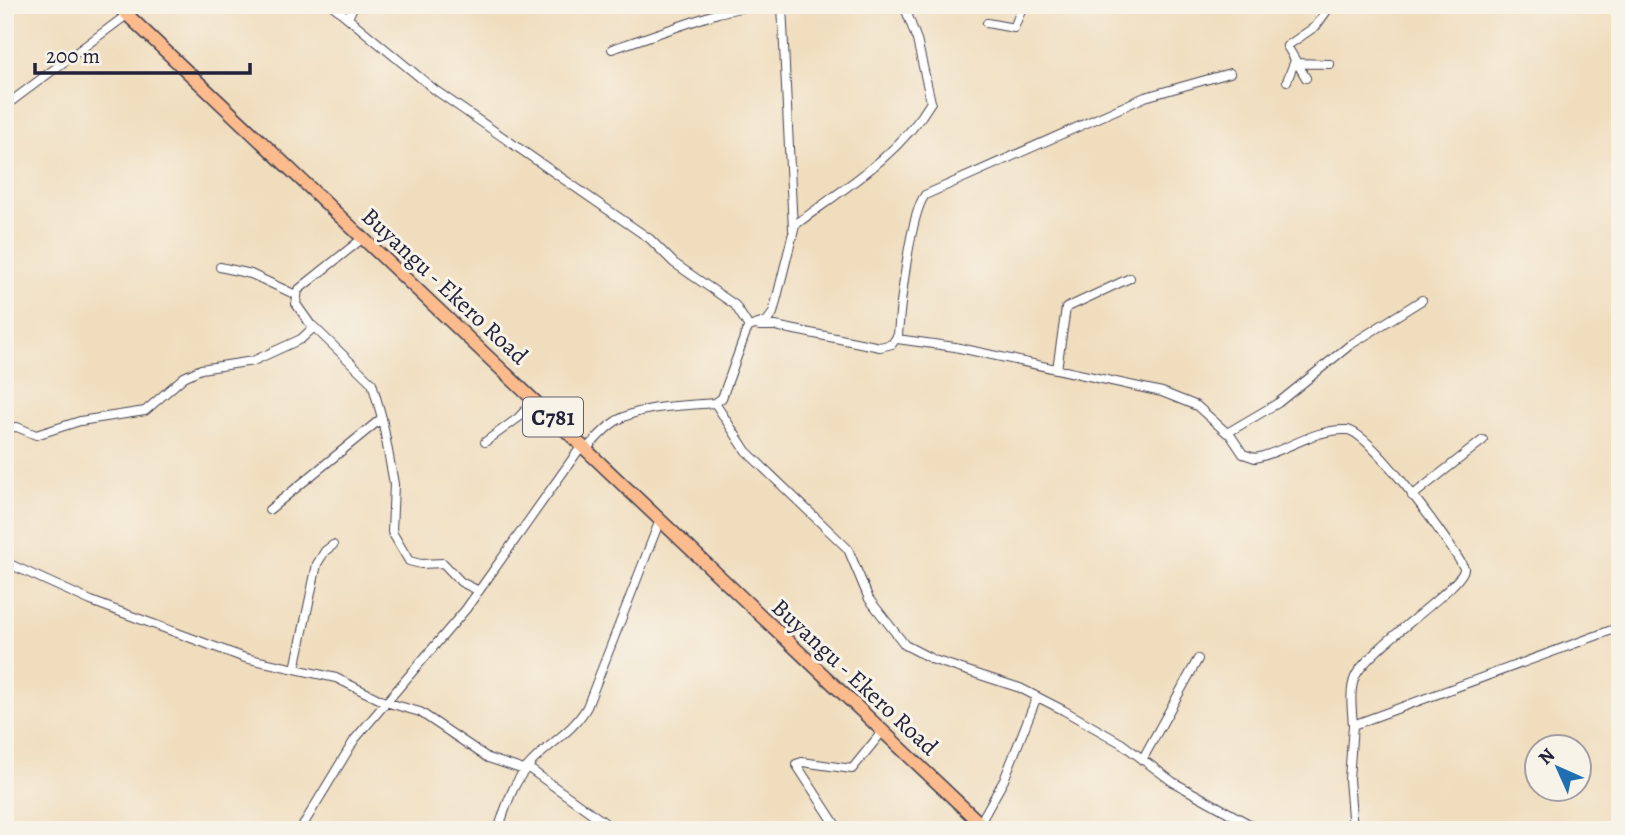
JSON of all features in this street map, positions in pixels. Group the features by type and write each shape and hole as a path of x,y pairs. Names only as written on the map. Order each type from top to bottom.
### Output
{"main road":[{"name":"Buyangu - Ekero Road","path":"117,5 983,826"}],"street":[{"path":"5,106 140,5"},
{"path":"332,5 435,90 650,239 674,263 734,305 749,327"},
{"path":"348,18 354,5"},
{"path":"612,49 718,13 753,5"},
{"path":"300,830 355,739 479,591 585,446 612,423 625,416 715,403 722,398 738,347 749,327 772,317 793,229 782,5"},
{"path":"793,229 861,179 891,150 929,105 930,95 917,40 904,5"},
{"path":"986,23 1014,28 1023,5"},
{"path":"1306,78 1294,63 1287,46 1316,26 1331,5"},
{"path":"1294,63 1330,64"},
{"path":"1287,81 1294,63"},
{"path":"749,327 775,326 880,347 892,344 897,339 912,234 920,202 925,195 1145,97 1230,73"},
{"path":"363,239 304,282 296,295 296,304 313,326 372,383 382,418 394,484 391,530 406,558 421,564 443,563 461,582 479,591"},
{"path":"220,267 251,274 296,295"},
{"path":"1057,369 1066,308 1130,278"},
{"path":"1229,433 1278,402 1350,345 1422,300"},
{"path":"5,428 17,427 36,435 80,421 142,412 184,377 201,369 253,361 306,336 313,326"},
{"path":"897,339 955,347 1131,384 1183,399 1199,407 1218,427 1229,433 1243,454 1255,458 1318,434 1352,431 1373,447 1460,560 1465,573 1358,671 1353,684 1349,779 1353,830"},
{"path":"485,442 518,418 535,400"},
{"path":"715,403 746,451 843,543 854,560 869,599 905,645 934,660 973,670 1020,688 1036,699 1063,710 1121,743 1174,782 1260,830"},
{"path":"269,510 382,418"},
{"path":"1412,496 1483,440"},
{"path":"498,830 511,791 526,769 576,724 587,707 660,520"},
{"path":"295,669 317,564 325,551 333,545"},
{"path":"5,562 91,601 234,654 295,669 320,672 385,702 426,715 488,758 526,769 615,830"},
{"path":"1353,725 1620,627"},
{"path":"1142,760 1198,659"},
{"path":"983,826 1036,699"},
{"path":"839,830 796,764 802,762 852,769 882,732"}]}
